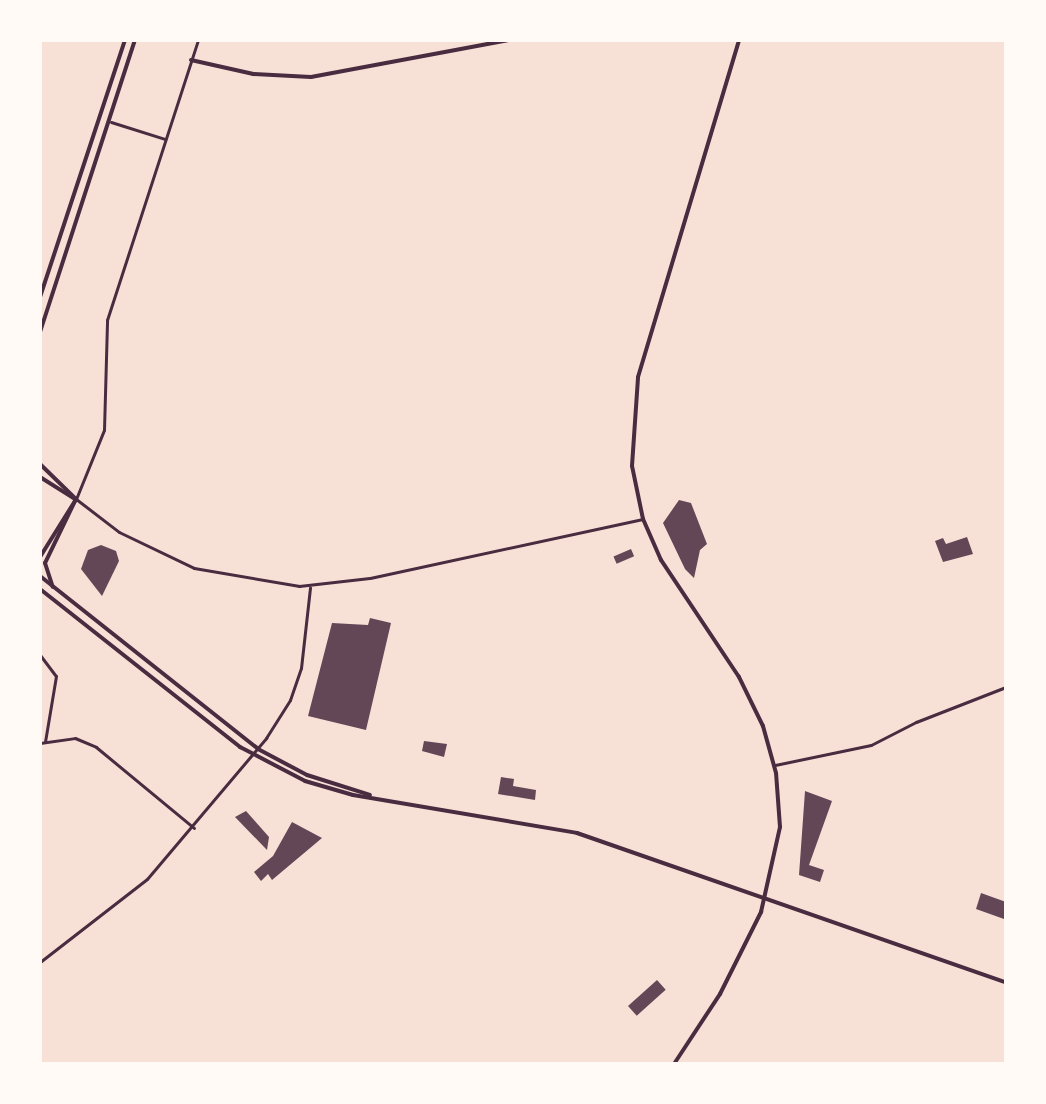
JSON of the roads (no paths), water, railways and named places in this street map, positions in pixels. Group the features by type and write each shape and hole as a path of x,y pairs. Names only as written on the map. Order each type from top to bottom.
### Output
{"main road":[{"path":"40,297 125,40"},
{"path":"40,332 111,122 135,40"},
{"path":"191,60 253,74 311,77 508,40"},
{"path":"674,1064 720,994 766,900 780,827 775,765 748,694 672,578 643,519 632,466 637,386 739,40"},
{"path":"40,464 76,499"},
{"path":"40,477 76,499"},
{"path":"40,557 76,499"},
{"path":"53,587 45,563 76,499"},
{"path":"40,576 258,749 315,778 383,799"},
{"path":"40,589 252,755 305,781 383,799 577,833 1006,982"}],"street":[{"path":"198,40 107,320 104,430 76,499 119,532 194,568 257,582 310,586 370,578 643,519"},
{"path":"116,71 126,73"},
{"path":"111,122 165,139"},
{"path":"40,962 114,909 194,828 258,749 297,681 308,640 310,586"},
{"path":"40,655 56,676 42,742 75,738 96,747 194,828"},
{"path":"775,765 871,745 916,722 1006,687"}]}
